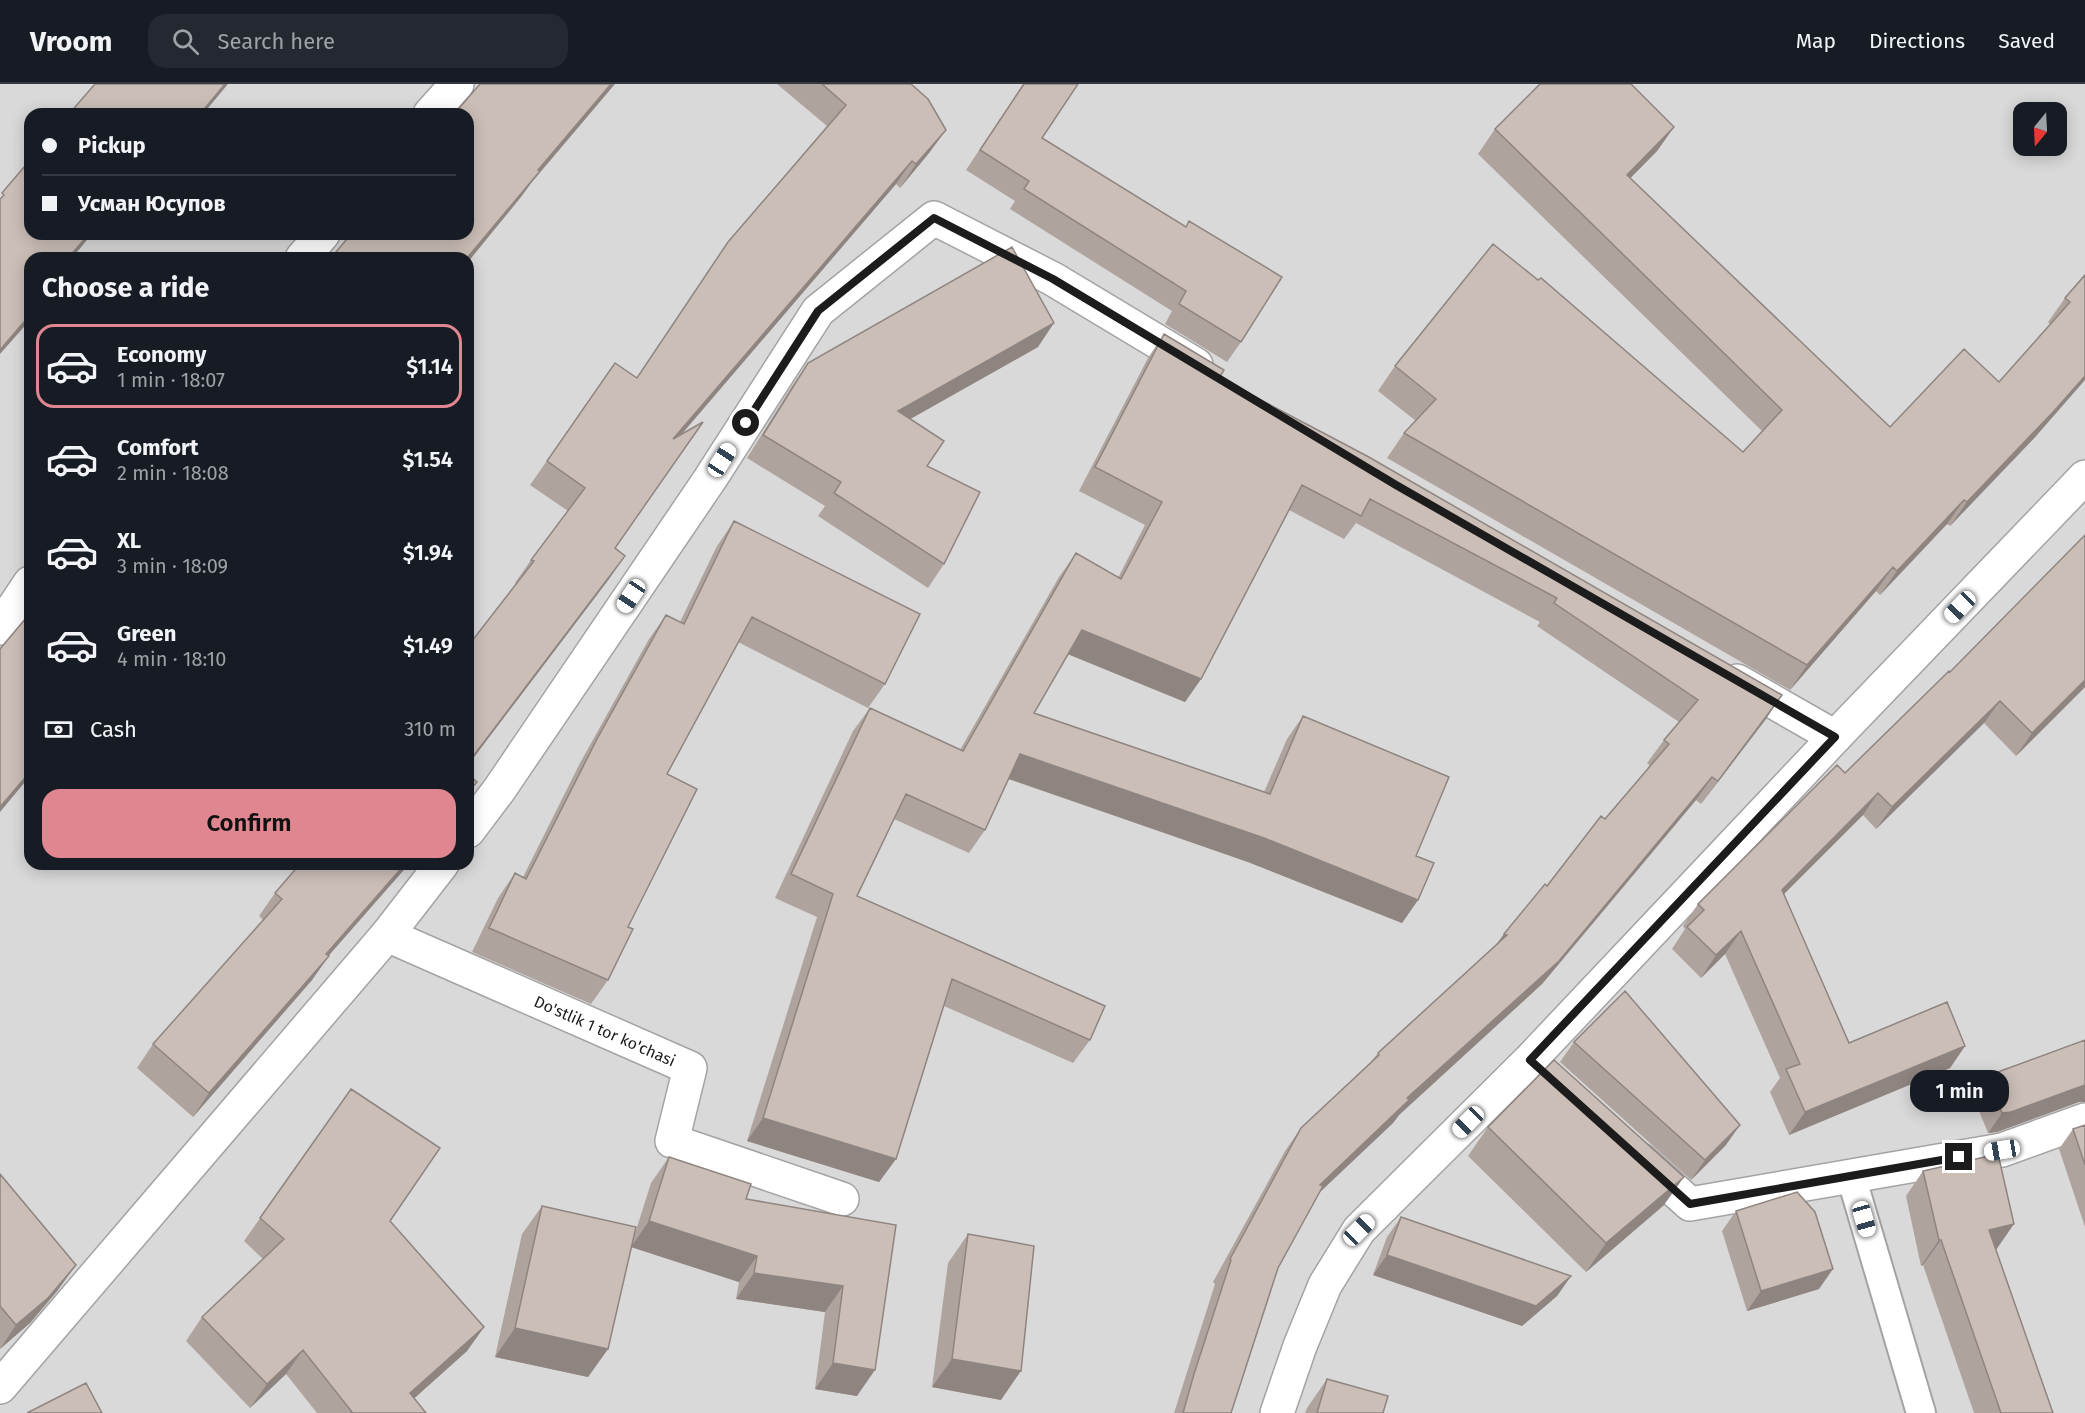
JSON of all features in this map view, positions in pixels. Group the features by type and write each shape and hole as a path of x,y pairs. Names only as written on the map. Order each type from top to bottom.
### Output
{"street":[{"path":"436,108 458,84"},
{"path":"474,823 499,790 703,488 818,311 934,218 1053,279 1225,382"},
{"path":"307,252 317,240"},
{"path":"1277,1413 1300,1346 1325,1285 1359,1230 1539,1068 1835,737 2085,477"},
{"path":"0,628 24,592"},
{"path":"1712,667 1835,737"},
{"path":"0,1387 387,935 437,870"},
{"name":"Do'stlik 1 tor ko'chasi","path":"387,935 690,1068 672,1141 842,1199"},
{"path":"1619,1140 1690,1204 2002,1150 2085,1120"}],"lane":[{"path":"1851,1176 1921,1413"}],"shaded area":[{"path":"0,84 2085,84 2085,1413 0,1413"}],"building":[{"path":"95,84 225,84 205,108 74,108"},
{"path":"480,84 611,84 472,252 336,252 346,240 474,240 474,108 459,108"},
{"path":"822,84 911,84 928,99 946,130 916,164 912,161 673,439 703,422 615,548 625,556 474,755 474,638 534,561 531,560 585,488 547,461 615,363 637,378 728,242 846,105"},
{"path":"1024,84 1078,84 1042,138 1186,227 1189,221 1282,277 1241,342 1179,304 1186,291 1024,189 1029,181 980,150"},
{"path":"1540,84 1631,84 1674,127 1627,175 1890,427 1964,349 1999,382 2070,302 2065,298 2085,275 2085,376 1967,502 1964,500 1897,571 1893,567 1807,665 1404,433 1436,399 1395,366 1493,244 1538,280 1541,278 1743,452 1782,410 1495,129"},
{"path":"24,167 24,240 84,240 73,252 24,252 24,322 0,350 0,199 4,195 2,193"},
{"path":"1012,247 1054,323 898,411 944,441 927,466 980,492 944,564 834,493 841,482 763,435 808,363"},
{"path":"1164,334 1224,370 1219,378 1367,456 1782,695 1718,781 1712,777 1559,961 1407,1098 1409,1100 1320,1185 1323,1186 1278,1268 1231,1413 1183,1413 1230,1259 1301,1128 1379,1055 1378,1053 1507,935 1504,934 1545,884 1547,886 1601,816 1605,819 1669,744 1664,740 1698,700 1554,603 1557,598 1370,499 1361,516 1302,485 1201,679 1082,630 1034,713 1270,794 1303,716 1449,777 1416,856 1434,863 1418,900 1264,838 1020,754 985,830 906,794 857,896 1105,1006 1090,1040 952,979 896,1159 763,1118 833,894 791,874 870,708 963,751 1076,553 1121,579 1162,502 1095,467"},
{"path":"734,521 920,614 885,684 752,617 667,774 697,789 628,927 633,929 608,980 489,928 515,873 526,879 597,739 666,615 684,624"},
{"path":"2085,535 2085,680 2032,733 2000,701 1892,807 1878,793 1782,890 1849,1043 1947,1002 1965,1046 1805,1112 1786,1069 1800,1064 1741,931 1716,955 1687,927 1704,910 1698,904 1837,765 1845,773 1950,672"},
{"path":"24,620 24,779 0,807 0,649"},
{"path":"295,870 400,870 326,954 329,956 209,1093 153,1044 282,899 275,893"},
{"path":"1625,991 1740,1125 1705,1160 1574,1042"},
{"path":"2085,1040 2085,1085 2011,1112 2002,1113 1987,1076"},
{"path":"1554,1060 1684,1177 1606,1243 1488,1127"},
{"path":"351,1089 440,1148 390,1221 484,1327 410,1393 426,1413 350,1413 352,1412 303,1350 267,1384 202,1317 284,1239 260,1218"},
{"path":"2085,1125 2085,1165 2073,1129"},
{"path":"1998,1154 2014,1224 1989,1230 2053,1413 2001,1413 1941,1240 1939,1240 1923,1171"},
{"path":"669,1157 751,1184 746,1199 896,1225 875,1370 833,1363 843,1286 754,1273 757,1256 649,1221"},
{"path":"0,1174 76,1265 48,1298 16,1325 0,1306"},
{"path":"1797,1192 1815,1212 1833,1269 1761,1291 1736,1211"},
{"path":"542,1206 636,1227 608,1349 515,1328"},
{"path":"1401,1217 1571,1276 1536,1306 1387,1255"},
{"path":"968,1234 1034,1246 1021,1371 952,1359"},
{"path":"1327,1379 1388,1396 1383,1413 1317,1413"},
{"path":"86,1383 102,1413 27,1413"}],"route":[{"path":"746,423 818,311 934,218 1053,279 1396,485 1835,737 1530,1060 1690,1204 1959,1157"}]}
